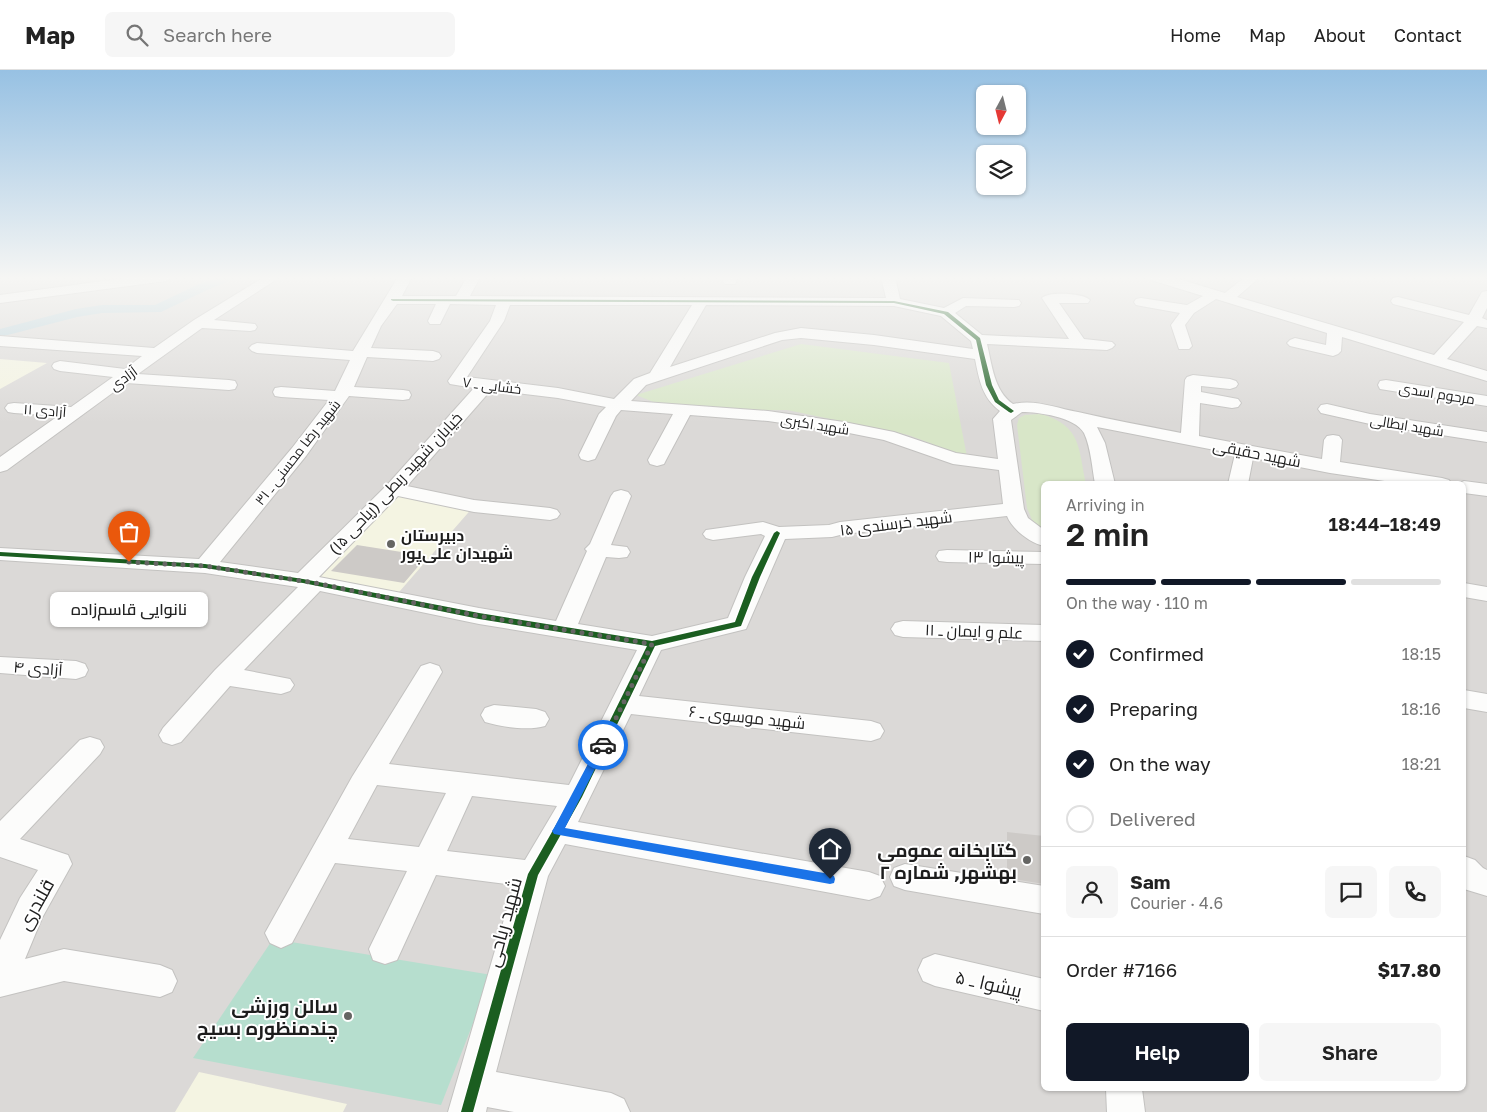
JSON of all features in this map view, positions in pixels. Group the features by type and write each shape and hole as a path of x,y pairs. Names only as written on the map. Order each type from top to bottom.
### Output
{"street":[{"name":"آزادی","path":"0,466 194,326"},
{"path":"232,326 250,327"},
{"name":"شهید رضا محسنی ـ ۳۱","path":"205,566 299,452 342,394 374,326"},
{"name":"خشایی ـ ۷","path":"494,326 456,381 555,393 602,400 619,405"},
{"path":"656,377 687,326"},
{"path":"961,326 978,339 1107,345"},
{"path":"1068,326 1080,344"},
{"path":"1178,326 1184,346"},
{"path":"1317,326 1479,374 1487,393"},
{"path":"1437,360 1476,326"},
{"path":"1295,343 1333,351 1335,331"},
{"path":"588,455 608,414 640,382 780,336 801,333 874,340 982,356"},
{"path":"978,339 989,385 998,401 1012,411 1002,419 1014,509 1019,521 1041,542"},
{"path":"2,340 157,353"},
{"path":"257,348 434,356"},
{"path":"60,366 126,376 229,385"},
{"path":"1190,440 1193,380 1230,384"},
{"name":"خیابان شهید ربطی (ریاحی ۱۵)","path":"172,736 486,385"},
{"name":"مرحوم اسدی","path":"1386,385 1487,401"},
{"path":"281,392 403,395"},
{"path":"1192,396 1232,403"},
{"name":"شهید اکبری","path":"619,405 768,416 888,436 953,458 1008,466"},
{"name":"آزادی ۱۱","path":"14,408 75,412"},
{"name":"شهید حقیقی","path":"1012,411 1014,409 1035,408 1052,410 1074,417 1330,467 1383,480 1398,481"},
{"name":"شهید ابطالی","path":"1327,409 1370,419 1487,437"},
{"path":"657,460 684,410"},
{"path":"1074,417 1092,430 1104,481"},
{"path":"1330,467 1333,440"},
{"path":"0,448 20,451"},
{"path":"1239,481 1245,451"},
{"path":"1466,487 1487,490"},
{"path":"394,489 474,506 550,514"},
{"path":"564,630 596,549 621,496"},
{"name":"شهید خرسندی ۱۵","path":"713,534 763,528 777,533 832,531 840,528 1014,509"},
{"path":"0,554 205,566 309,582 479,616 652,644 738,624 756,577 777,533"},
{"name":"پیشوا ۱۳","path":"947,556 1041,545"},
{"path":"596,549 619,552"},
{"path":"1466,590 1487,594"},
{"name":"علم و ایمان ـ ۱۱","path":"903,629 1041,633"},
{"name":"شهید ریاحی","path":"471,1099 533,874 577,797 652,644"},
{"name":"آزادی ۴","path":"0,665 76,670"},
{"path":"281,933 369,773 430,672"},
{"path":"224,676 281,685"},
{"path":"1466,700 1487,703"},
{"name":"شهید موسوی ـ ۶","path":"623,704 871,731"},
{"path":"494,715 536,719"},
{"name":"قلندری","path":"0,981 28,914 51,878 57,864 7,847 3,840 5,835 90,747"},
{"path":"369,773 577,797"},
{"path":"385,949 464,784"},
{"path":"558,831 869,886"},
{"path":"327,849 533,874"},
{"path":"1466,871 1473,879 1487,883"},
{"path":"905,877 1041,900"},
{"path":"0,981 64,965 160,981"},
{"name":"پیشوا ـ ۵","path":"935,970 1041,994"},
{"path":"1124,1091 1126,1112"},
{"path":"471,1099 611,1112"}],"shaded area":[{"path":"0,326 1487,326 1487,1112 0,1112"},
{"path":"0,359 47,363 0,389"},
{"name":"دبیرستان شهیدان علی‌پور","path":"394,489 474,506 393,599 303,581"},
{"path":"199,1072 347,1104 343,1112 175,1112"}],"green space":[{"path":"801,344 949,363 967,457 908,435 787,410 676,411 636,395"},
{"path":"1041,414 1064,425 1071,432 1079,449 1085,481 1041,481 1041,528 1032,520 1027,508 1017,425 1019,418 1025,415"},
{"name":"سالن ورزشی چندمنظوره بسیج","path":"273,939 492,975 441,1105 193,1058"}],"building":[{"path":"357,545 427,556 404,583 331,571"},
{"path":"1007,832 1041,836 1041,884 1007,878"}],"waterway":[{"path":"0,333 28,326"}],"cycle path":[{"path":"962,326 978,339 989,385 997,401 1011,411"},
{"path":"0,554 205,566 303,581 479,616 652,644 738,624 756,577 777,533"},
{"path":"467,1112 533,874 577,797 652,644"}],"way so far":[{"path":"129,562 205,566 315,583 479,616 652,644 603,745"}],"place":[{"name":"دبیرستان شهیدان علی‌پور","path":"391,544"},
{"name":"نانوایی قاسم‌زاده","path":"129,562"},
{"name":"کتابخانه عمومی بهشهر, شماره ۲","path":"1027,860"},
{"name":"سالن ورزشی چندمنظوره بسیج","path":"348,1016"}],"route":[{"path":"603,745 558,831 830,879"}]}
